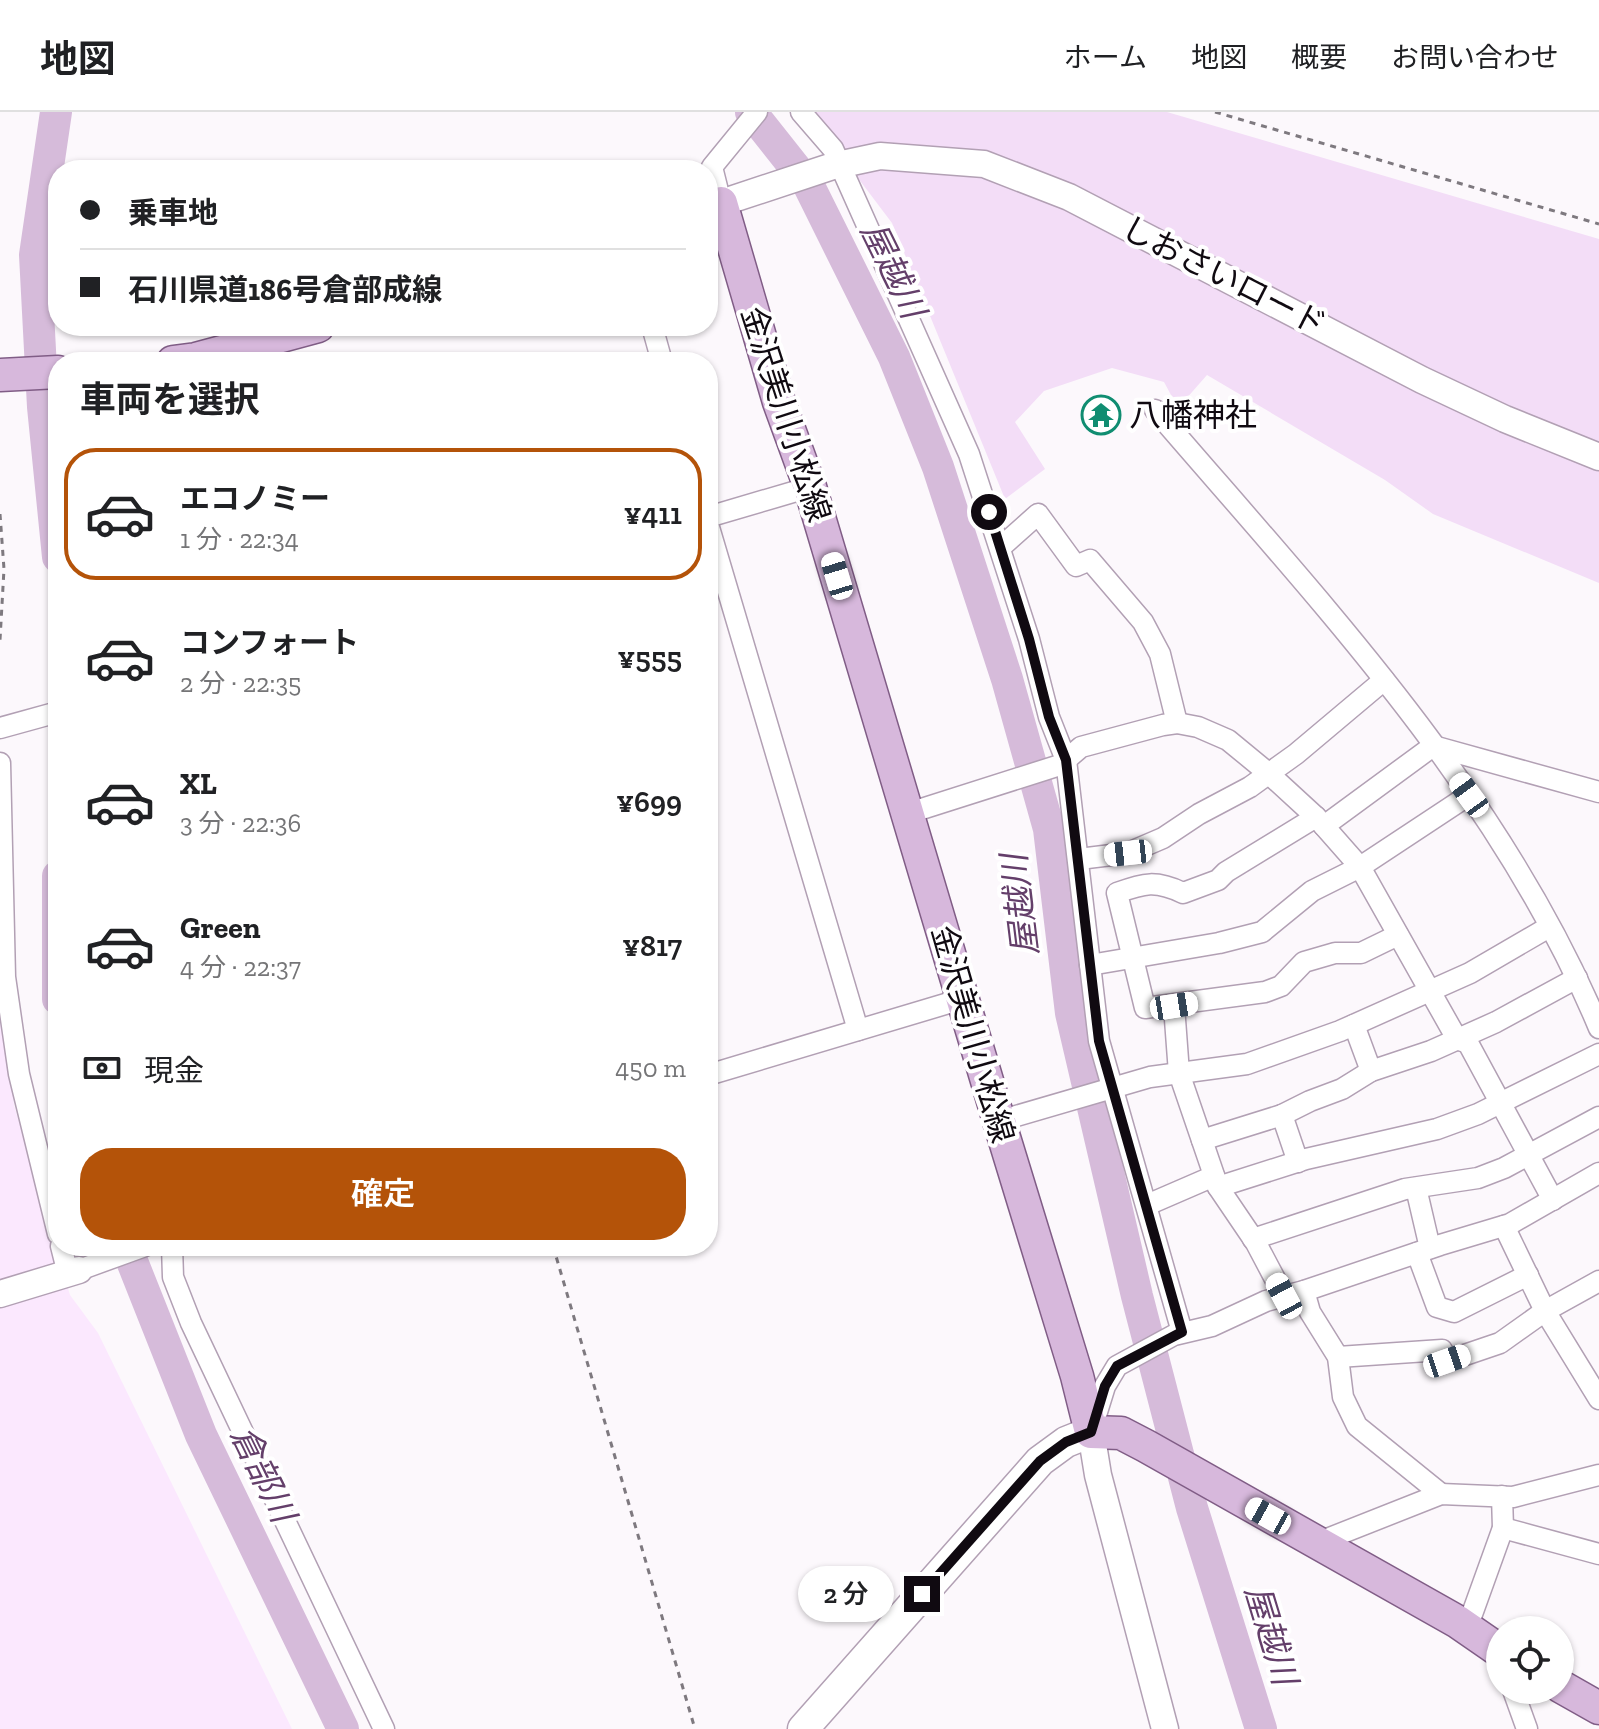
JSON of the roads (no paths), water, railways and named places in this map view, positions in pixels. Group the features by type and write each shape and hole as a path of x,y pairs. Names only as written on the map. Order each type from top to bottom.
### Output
{"main road":[{"name":"金沢美川小松線","path":"718,216 810,487 1077,1376 1091,1432"},
{"path":"224,352 282,336"},
{"path":"1,375 48,373"},
{"path":"803,1729 1040,1461 1066,1442 1091,1432 1121,1433 1146,1446 1467,1628 1486,1642"},
{"path":"1574,1694 1599,1708"}],"street":[{"path":"716,160 757,112"},
{"path":"801,112 833,149 836,165 969,454 1001,547 1063,762 1079,859 1099,1041 1110,1089 1147,1205 1178,1334"},
{"name":"しおさいロード","path":"718,203 836,165 880,156 984,164 1083,204 1422,380 1505,419 1599,457"},
{"path":"1155,410 1384,680 1469,795 1587,988 1599,1028"},
{"path":"718,514 810,487"},
{"path":"1001,547 1038,514 1076,566 1090,560 1143,622 1160,654 1177,723"},
{"path":"718,558 858,1030"},
{"path":"1079,859 1128,853 1163,838 1269,773 1384,680"},
{"path":"10,725 48,715"},
{"path":"909,813 1063,762 1081,747 1163,725 1177,723 1198,727 1228,740 1320,821 1360,867 1457,1039 1468,1043 1553,1200"},
{"path":"1398,935 1361,953 1335,953 1304,962 1281,986 1265,992 1145,1008 1117,893 1136,886 1161,883 1183,893 1218,880 1226,872 1320,821 1433,746 1599,792"},
{"path":"0,763 5,977 19,1074 48,1193"},
{"path":"1090,965 1219,943 1262,932 1312,891 1360,867 1469,795"},
{"path":"999,1121 1150,1077 1247,1064 1354,1025 1470,973 1549,927"},
{"path":"1202,1140 1282,1115 1342,1089 1371,1071 1431,1051 1496,1022 1587,988"},
{"path":"718,1072 962,999"},
{"path":"1174,1006 1179,1073 1216,1182 1253,1239 1310,1312 1338,1357 1343,1397 1357,1426 1441,1494"},
{"path":"1354,1025 1371,1071"},
{"path":"1147,1205 1216,1182 1437,1129 1501,1103 1599,1054"},
{"path":"1282,1115 1298,1162"},
{"path":"1253,1239 1339,1209 1416,1188 1478,1178 1529,1155 1599,1117"},
{"path":"1165,1729 1098,1475 1091,1432 1105,1386 1117,1366 1178,1334 1212,1326 1266,1301 1504,1226 1599,1173"},
{"path":"1416,1188 1424,1250 1437,1307 1454,1312 1528,1275"},
{"path":"1504,1226 1545,1311 1599,1399"},
{"path":"66,1256 73,1272"},
{"path":"0,1294 117,1256"},
{"path":"172,1256 173,1277 191,1323 384,1729"},
{"path":"1338,1357 1442,1350 1447,1361 1500,1343 1545,1311 1599,1281"},
{"path":"1317,1543 1441,1494 1513,1497 1599,1475"},
{"path":"1467,1628 1503,1528 1502,1496"},
{"path":"1503,1528 1599,1554"},
{"path":"1518,1704 1527,1729"}],"waterway":[{"name":"倉部川","path":"49,160 56,112"},
{"name":"屋越川","path":"751,112 808,184 894,357 938,467 1007,679 1049,829 1071,1013 1137,1296 1192,1508 1261,1729"},
{"name":"倉部川","path":"48,166 35,255 48,457"},
{"name":"倉部川","path":"130,1256 201,1435 343,1729"}],"place":[{"name":"八幡神社","path":"1101,415"}]}
